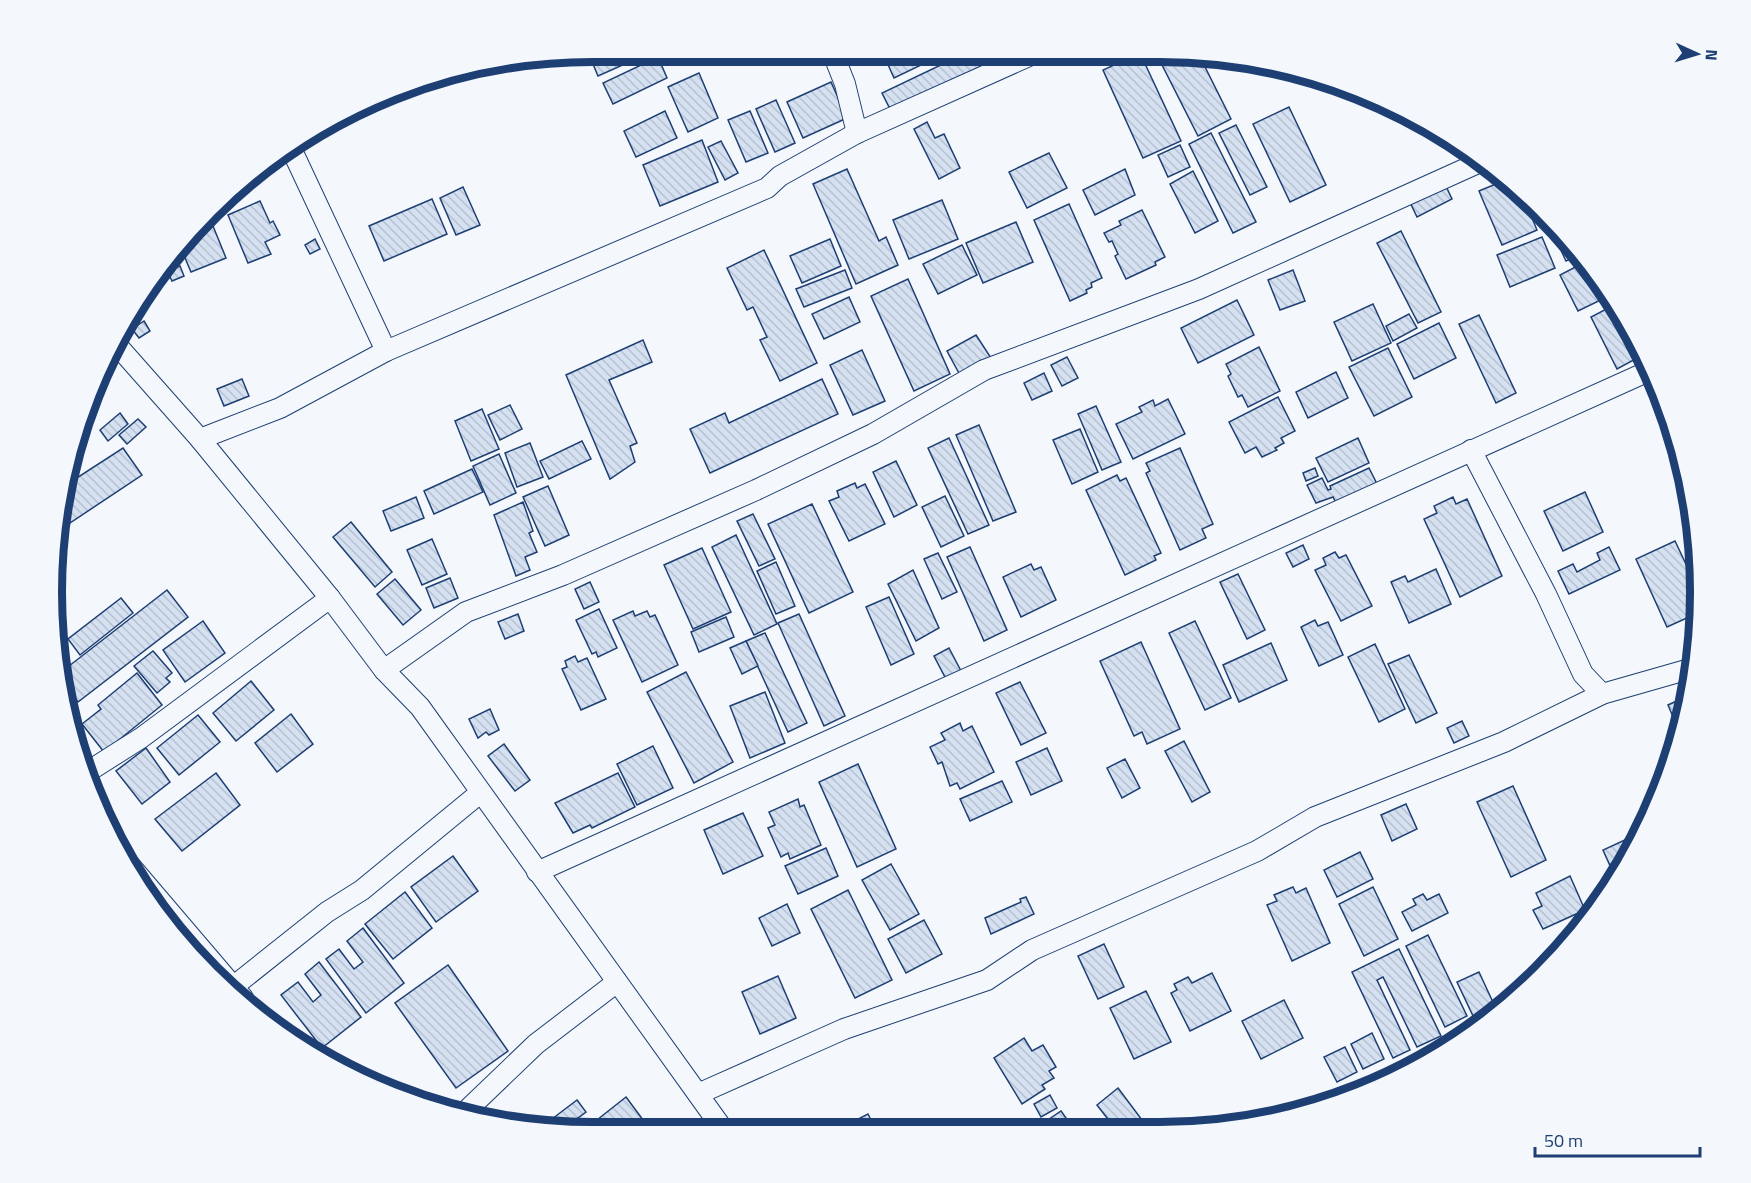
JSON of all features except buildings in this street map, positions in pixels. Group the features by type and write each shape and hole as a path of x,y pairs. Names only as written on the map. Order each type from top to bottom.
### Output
{"street":[{"path":"836,62 845,84 857,133"},
{"path":"200,439 280,408 386,351 767,188 780,176 857,133 1015,62"},
{"path":"293,154 386,351"},
{"path":"384,670 466,612 563,575 756,490 873,434 984,370 1199,290 1474,165"},
{"path":"120,349 200,439 330,598 384,670 420,707 718,1122"},
{"path":"537,872 1642,374"},
{"path":"1471,450 1546,594 1583,674 1602,694"},
{"path":"93,769 141,738 330,598"},
{"path":"698,1094 844,1029 987,980 1032,950 1257,850 1315,817 1504,742 1602,694 1683,671"},
{"path":"1576,706 1583,674"},
{"path":"241,989 327,912 362,890 480,793"},
{"path":"169,911 206,955"},
{"path":"470,1107 536,1044 616,982"}]}
